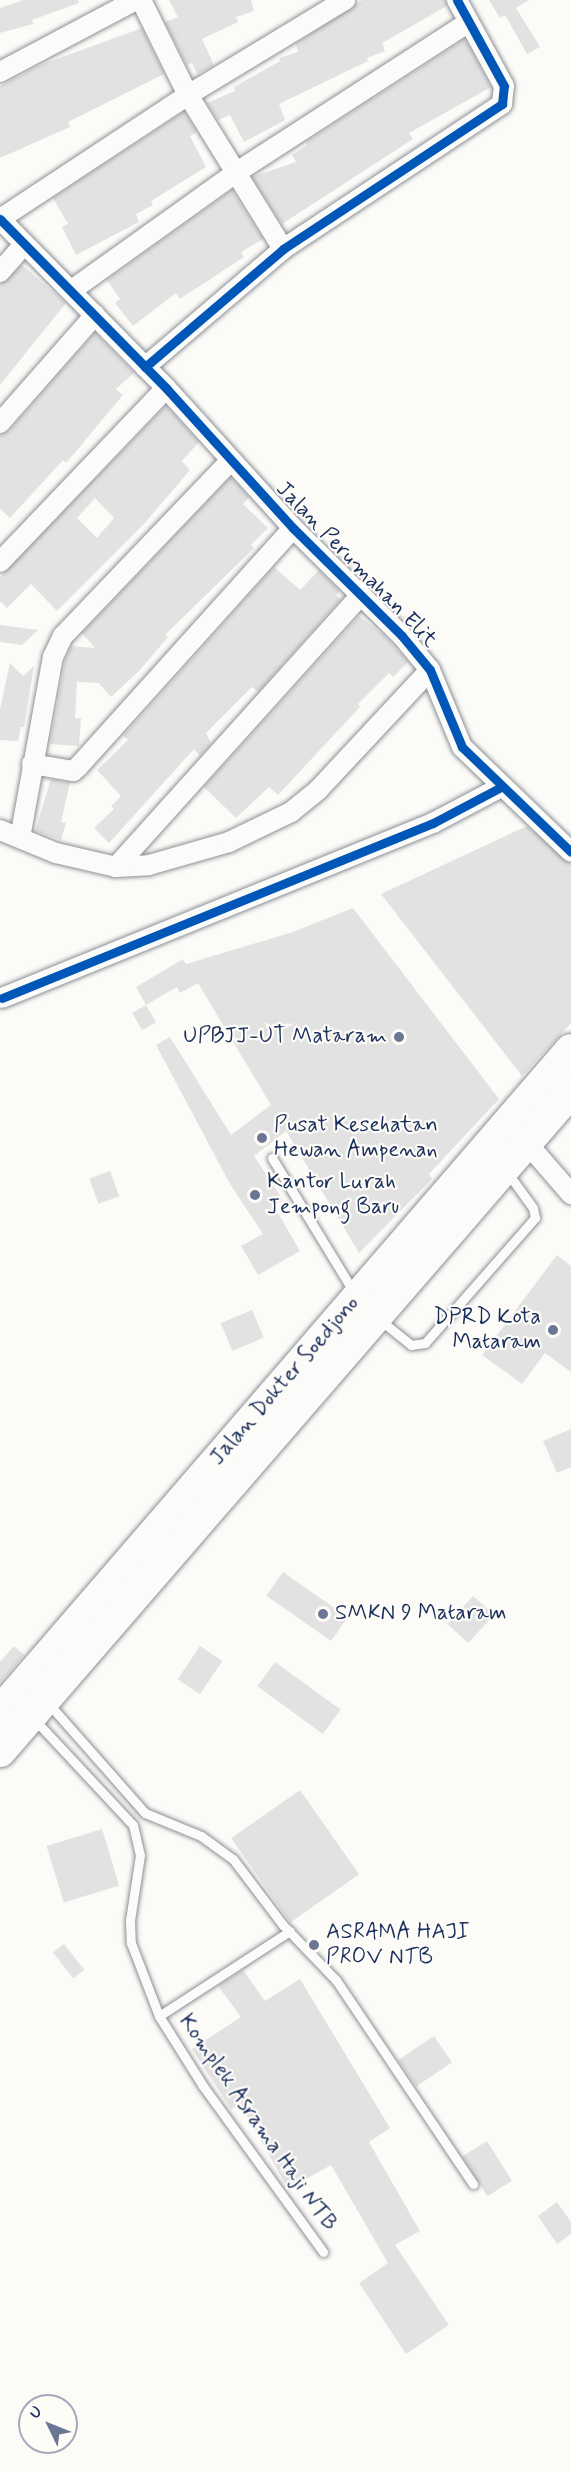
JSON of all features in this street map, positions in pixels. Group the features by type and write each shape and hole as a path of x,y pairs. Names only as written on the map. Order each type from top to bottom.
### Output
{"highway":[{"name":"Jalan Dokter Soedjono","path":"0,1751 26,1699 366,1306 571,1050"},
{"name":"Jalan Dokter Soedjono","path":"366,1306 504,1168 571,1091"}],"street":[{"path":"0,72 136,0"},
{"path":"141,0 188,95 283,249"},
{"path":"0,219 188,95 345,0"},
{"path":"145,367 283,249 502,104 504,86 457,0"},
{"path":"72,290 237,172 469,22"},
{"name":"Jalan Perumahan Elit","path":"0,219 23,246 72,290 166,388 229,462 402,636 430,670 462,747 571,852"},
{"path":"0,272 23,246"},
{"path":"0,423 95,315"},
{"path":"0,562 166,388"},
{"path":"20,838 53,657 63,636 229,462"},
{"path":"32,764 73,771 78,767 293,528"},
{"path":"116,867 360,596"},
{"path":"0,830 56,853 116,867 149,865 229,842 291,812 318,790 430,670"},
{"path":"2,998 433,823 501,787"},
{"path":"526,1142 571,1194"}],"lane":[{"path":"272,1158 366,1306 402,1340 419,1347 535,1218 533,1208 504,1168"},
{"path":"26,1699 145,1813 201,1836 233,1859 290,1931 336,1980 473,2184"},
{"path":"26,1699 132,1826 145,1813"},
{"name":"Komplek Asrama Haji NTB","path":"132,1826 141,1855 130,1920 131,1943 159,2016 203,2086 323,2252"},
{"path":"159,2016 290,1931"}],"building":[{"path":"23,0 78,0 79,3 32,20 33,24 0,33 0,8"},
{"path":"169,0 251,0 254,11 236,17 238,22 202,39 214,65 197,74 192,63 187,65 165,22 178,17"},
{"path":"362,0 445,0 447,6 382,43 385,51 367,58 368,61 279,104 285,120 244,142 230,115 218,120 207,103 235,91 234,87 280,61 279,58 298,52 296,44"},
{"path":"489,0 529,0 516,8 540,47 527,54 505,15 500,18"},
{"path":"142,28 164,74 68,122 70,127 0,158 0,86 40,65"},
{"path":"465,39 491,87 409,133 413,139 282,224 252,177 296,162 292,155 307,145 306,142"},
{"path":"184,112 197,132 190,136 206,167 151,201 153,205 136,214 139,222 76,255 62,227 68,224 53,198"},
{"path":"232,190 263,239 241,252 244,257 180,299 176,293 133,326 115,303 120,299 107,280"},
{"path":"22,265 66,303 0,385 0,284"},
{"path":"95,333 134,373 116,389 123,395 66,463 63,460 10,518 0,509 0,435 9,431"},
{"path":"166,406 199,442 182,461 190,470 144,524 57,611 31,584 7,608 0,601 0,577","holes":["95,498 114,518 97,538 77,518"]},
{"path":"231,477 249,497 243,504 268,528 251,545 254,548 165,635 168,637 140,670 111,697 99,683 77,682 75,718 81,718 79,746 50,744 65,661 71,646 95,648 82,633"},
{"path":"274,567 300,590 319,570 340,591 336,595 341,599 258,692 252,687 206,733 211,743 200,756 194,749 109,843 94,828 114,809 111,806 121,796 97,770 128,740 123,736"},
{"path":"359,616 385,636 408,662 393,677 389,673 358,704 360,707 278,795 269,787 236,818 204,787"},
{"path":"0,625 38,630 22,645 0,642"},
{"path":"10,663 23,676 34,666 24,727 21,727 18,741 0,740 0,709"},
{"path":"51,779 70,783 61,822 66,823 61,840 35,831"},
{"path":"527,826 571,864 571,1023 522,1076 381,894"},
{"path":"353,908 499,1099 429,1174 432,1179 359,1253 286,1131 254,1156 283,1200 274,1206 300,1251 258,1275 241,1246 263,1234 230,1184 156,1045 170,1037 231,1135 271,1105 198,983 180,993 177,987 146,1005 136,987 183,959 186,964 293,932"},
{"path":"146,1005 156,1022 142,1030 132,1013"},
{"path":"110,1171 119,1196 99,1204 89,1179"},
{"path":"557,1255 571,1266 571,1372 545,1353 522,1384 482,1355"},
{"path":"252,1310 264,1338 232,1351 221,1323"},
{"path":"571,1429 571,1467 557,1473 543,1441"},
{"path":"283,1572 348,1617 331,1641 266,1596"},
{"path":"473,1596 494,1615 468,1643 448,1624"},
{"path":"14,1646 24,1655 0,1683 0,1662"},
{"path":"200,1646 222,1661 200,1694 178,1679"},
{"path":"275,1662 341,1710 323,1734 257,1686"},
{"path":"300,1790 359,1874 290,1923 231,1838"},
{"path":"102,1829 119,1885 64,1902 47,1846"},
{"path":"64,1944 84,1970 73,1979 53,1953"},
{"path":"243,1970 265,2001 300,1979 390,2128 369,2142 420,2231 395,2245 449,2325 406,2354 359,2283 388,2263 331,2165 288,2189 240,2103 231,2109 192,2049 241,2017 218,1986"},
{"path":"434,2036 452,2063 416,2087 398,2060"},
{"path":"487,2141 512,2181 487,2196 462,2156"},
{"path":"557,2202 571,2222 571,2234 557,2244 538,2216"}],"cycle path":[{"path":"145,367 283,249 502,104 504,86 457,0"},
{"path":"0,219 166,388 293,528 402,636 430,670 462,747 571,852"},
{"path":"2,998 433,823 501,787"}],"place":[{"name":"UPBJJ-UT Mataram","path":"399,1037"},
{"name":"Pusat Kesehatan Hewan Ampenan","path":"262,1138"},
{"name":"Kantor Lurah Jempong Baru","path":"255,1195"},
{"name":"DPRD Kota Mataram","path":"553,1330"},
{"name":"SMKN 9 Mataram","path":"323,1614"},
{"name":"ASRAMA HAJI PROV NTB","path":"314,1945"}]}
